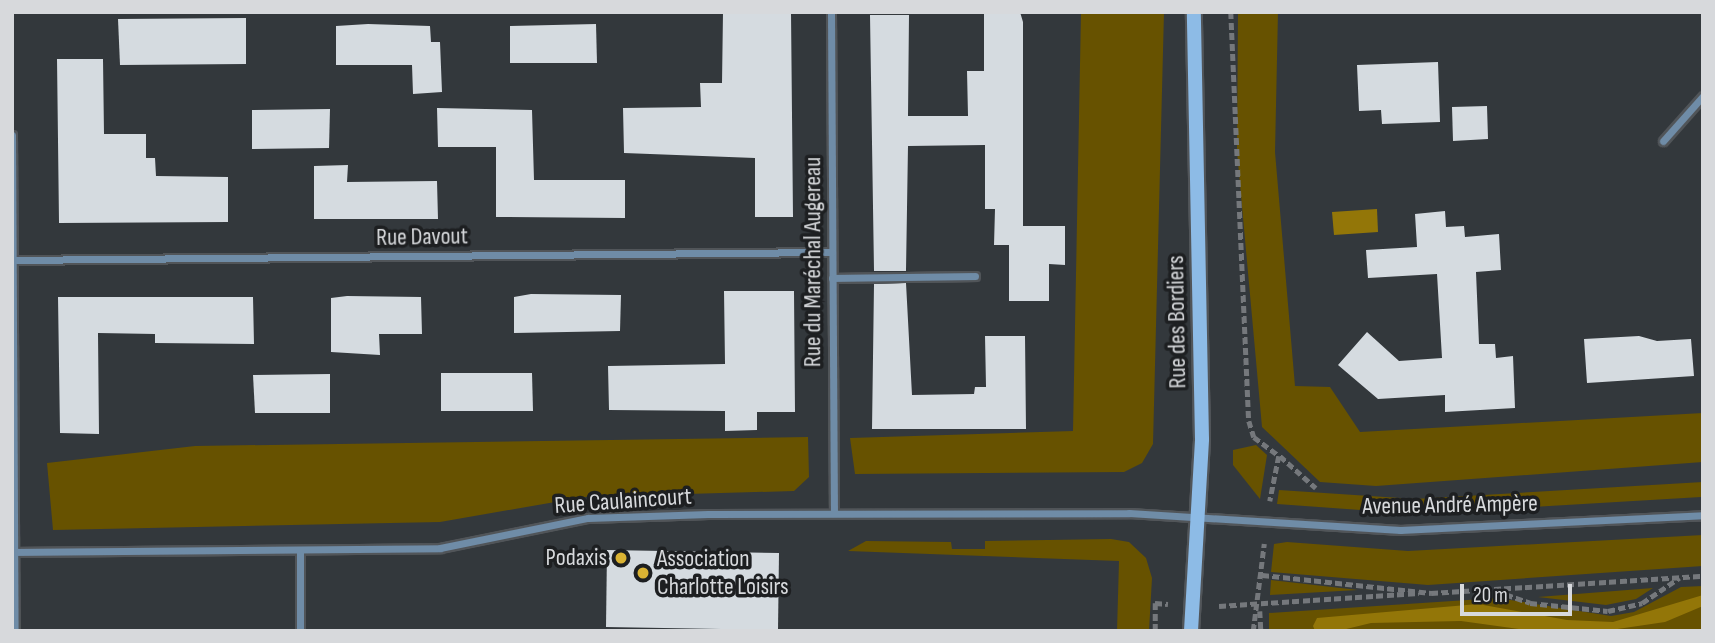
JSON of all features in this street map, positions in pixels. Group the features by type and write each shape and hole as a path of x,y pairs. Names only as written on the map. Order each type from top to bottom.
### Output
{"street":[{"name":"Rue du Maréchal Augereau","path":"831,12 834,512"},
{"name":"Rue des Bordiers","path":"1191,631 1198,517 1202,314 1194,154 1194,12"},
{"path":"1663,141 1703,96"},
{"path":"12,135 15,631"},
{"name":"Rue Davout","path":"13,260 832,252"},
{"path":"832,278 975,276"},
{"name":"Rue Caulaincourt","path":"13,552 440,548 588,518 834,512 1198,517"},
{"name":"Avenue André Ampère","path":"1198,517 1400,530 1703,515"},
{"path":"300,550 300,631"}],"path":[{"path":"1231,12 1249,421 1254,437 1316,488"},
{"path":"1261,631 1265,521 1279,456"},
{"path":"1262,575 1431,593"},
{"path":"1192,605 1260,607 1703,576"},
{"path":"1492,590 1530,603 1608,611 1642,603 1679,578"},
{"path":"1155,603 1155,631"},
{"path":"1253,631 1260,607"}],"shaded area":[{"path":"1081,12 1164,12 1153,444 1142,463 1124,472 855,474 850,438 1073,431"},
{"path":"1238,12 1278,12 1275,152 1295,386 1330,387 1360,432 1703,413 1703,462 1376,486 1320,482 1262,427 1237,151"},
{"path":"1377,209 1378,232 1334,235 1332,212"},
{"path":"808,437 809,477 794,491 584,497 440,522 53,530 47,463 195,446"},
{"path":"1256,445 1267,455 1260,499 1233,465 1233,450"},
{"path":"1703,482 1701,497 1416,514 1277,504 1279,490 1415,499"},
{"path":"1703,535 1703,566 1428,585 1271,572 1274,544 1287,542 1408,551"},
{"path":"1111,539 1129,542 1146,558 1152,578 1149,631 1117,631 1119,561 848,551 866,541 951,542 952,549 985,549 985,541"},
{"path":"1271,580 1358,590 1270,595"},
{"path":"1703,586 1703,631 1269,631 1269,613 1498,598 1611,616 1634,612 1681,587"},
{"path":"1653,588 1636,599 1606,605 1538,597"},
{"path":"1703,595 1703,606 1665,622 1604,631 1533,631 1461,621 1371,623 1338,631 1315,631 1313,626 1317,618 1478,604 1567,620 1613,622"}],"building":[{"path":"723,12 791,12 793,217 755,217 755,158 624,153 623,108 701,107 700,83 722,83"},
{"path":"984,12 1020,12 1023,22 1023,226 1065,226 1065,265 1049,264 1049,301 1009,301 1009,245 994,245 995,209 985,209 985,145 908,146 906,271 874,271 870,15 909,15 908,116 968,116 967,71 984,71"},
{"path":"246,18 246,64 120,65 118,19"},
{"path":"596,24 597,63 510,63 510,26"},
{"path":"336,26 430,26 431,42 440,42 442,92 413,94 412,65 336,65"},
{"path":"57,59 103,59 104,134 146,134 146,158 155,158 156,176 228,177 228,222 59,223"},
{"path":"1438,62 1440,122 1382,124 1381,110 1359,111 1357,65"},
{"path":"1487,106 1488,139 1453,141 1452,107"},
{"path":"437,108 532,110 534,180 625,180 625,218 496,217 496,147 438,147"},
{"path":"330,109 329,148 252,149 252,110"},
{"path":"348,165 347,182 437,181 438,219 314,219 314,166"},
{"path":"1445,211 1446,227 1464,226 1465,237 1499,234 1501,270 1476,272 1479,344 1495,344 1496,358 1513,356 1515,408 1445,412 1445,395 1378,399 1338,365 1367,332 1399,361 1442,358 1437,274 1368,278 1366,250 1417,247 1415,214"},
{"path":"906,283 912,395 974,394 975,387 986,387 985,336 1025,336 1026,429 872,429 874,284"},
{"path":"724,291 794,291 795,412 757,412 757,430 725,431 725,411 609,410 608,366 725,364"},
{"path":"531,294 621,295 620,331 514,333 514,297"},
{"path":"58,297 253,297 254,344 155,343 155,334 98,333 99,434 60,433"},
{"path":"421,297 422,334 379,334 380,355 331,352 331,298"},
{"path":"1639,336 1657,341 1691,339 1694,376 1587,383 1584,339"},
{"path":"441,373 532,373 533,411 441,411"},
{"path":"330,374 330,413 255,413 253,375"},
{"path":"607,550 779,553 778,630 606,627"}],"place":[{"name":"Podaxis","path":"621,558"},
{"name":"Association Charlotte Loisirs","path":"643,573"}]}
